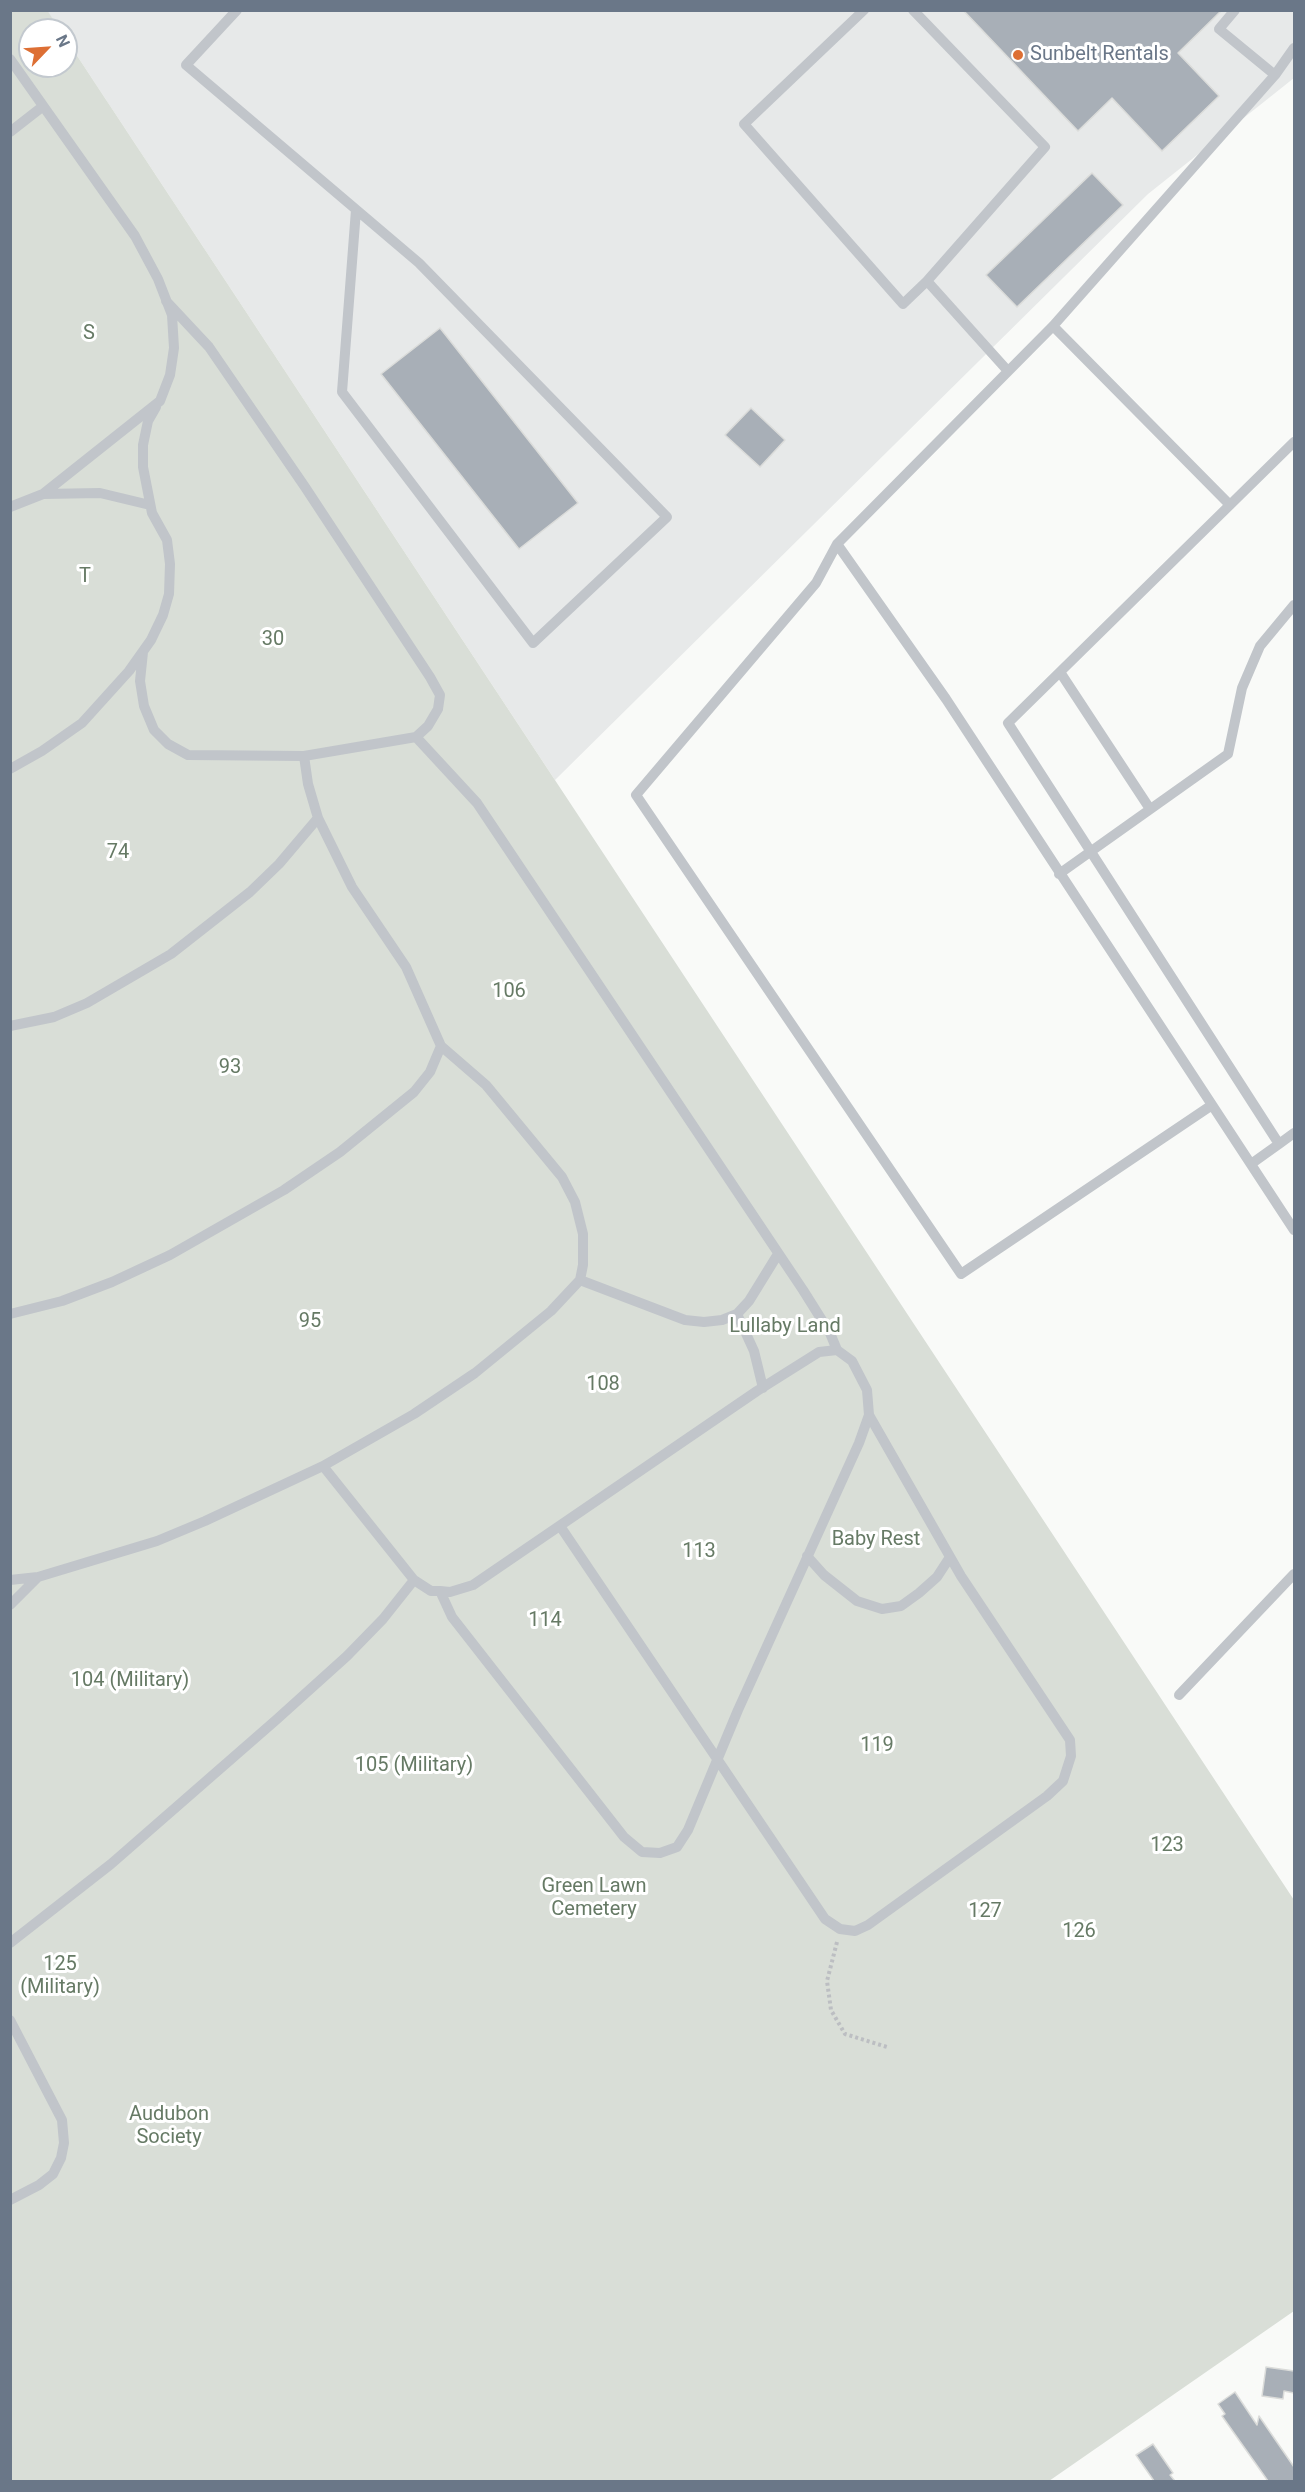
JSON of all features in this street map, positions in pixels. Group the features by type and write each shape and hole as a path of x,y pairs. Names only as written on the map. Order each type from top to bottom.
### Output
{"lane":[{"path":"237,10 186,65 419,263 667,517 534,642 342,392 356,210"},
{"path":"864,10 744,124 903,304 927,281 1045,147 914,10"},
{"path":"1234,10 1218,29 1275,75"},
{"path":"1212,1105 961,1274 636,795 816,583 837,544 1053,326 1275,75 1294,48"},
{"path":"10,59 135,236 158,279 172,315 174,348 170,375 160,401 148,422 143,445 142,467 150,506 167,540 170,564 169,594 163,615 129,671 82,723 42,751 10,769"},
{"path":"10,132 42,107"},
{"path":"927,281 1007,370"},
{"path":"142,652 140,681 144,706 154,729 168,744 188,755 304,756 416,737 428,726 438,709 440,694 430,677 235,383 208,347 166,300"},
{"path":"1053,326 1230,505"},
{"path":"10,507 43,494 160,401"},
{"path":"1279,1144 1092,850 1008,723 1294,442"},
{"path":"43,494 100,493 150,506"},
{"path":"837,544 946,699 1294,1230"},
{"path":"1059,874 1228,754 1242,688 1260,646 1294,605"},
{"path":"1060,672 1150,809"},
{"path":"416,737 477,803 830,1333 837,1350 852,1361 867,1390 869,1415 950,1557 1070,1740 1068,1770 1063,1781 1047,1796 868,1925 855,1931 840,1929 825,1919 560,1526"},
{"path":"10,1580 38,1577 157,1541 323,1466 414,1414 475,1373 551,1311 580,1280 583,1265 583,1234 575,1203 562,1177 486,1085 441,1046 406,967 352,887 318,818 308,784 304,756"},
{"path":"10,1026 54,1017 87,1003 171,954 250,892 318,818"},
{"path":"10,1314 62,1301 170,1256 284,1190 350,1144 414,1092 430,1072 441,1046"},
{"path":"1251,1164 1294,1133"},
{"path":"580,1280 685,1320 704,1322 737,1314 749,1301 778,1254"},
{"path":"737,1314 754,1351 763,1388"},
{"path":"323,1466 414,1580 431,1591 450,1592 473,1585 819,1352 837,1350"},
{"path":"440,1591 452,1617 624,1837 642,1852 660,1853 677,1846 688,1830 869,1415"},
{"path":"807,1557 824,1575 857,1601 882,1609 901,1605 919,1593 937,1577 950,1557"},
{"path":"1179,1695 1294,1574"},
{"path":"10,1605 38,1577"},
{"path":"10,1943 111,1864 268,1728 383,1620 414,1580"},
{"path":"10,2020 62,2120 64,2143 61,2158 53,2174 39,2185 10,2200"}],"path":[{"path":"840,1929 827,1981 831,2010 845,2034 888,2047"}],"shaded area":[{"path":"47,11 1294,11 1294,78 1148,194 555,780 78,57 78,18 52,18"}],"green space":[{"name":"Green Lawn Cemetery","path":"47,10 52,18 18,18 18,78 78,78 78,57 1294,1900 1294,2311 1049,2481 11,2481 10,11"}],"building":[{"path":"963,10 1222,10 1178,53 1219,96 1162,151 1112,98 1078,131"},
{"path":"1092,173 1123,205 1017,307 986,275"},
{"path":"440,328 578,503 519,549 381,374"},
{"path":"751,408 785,440 760,467 725,435"},
{"path":"1266,2367 1294,2371 1294,2393 1284,2391 1283,2399 1262,2396"},
{"path":"1235,2392 1257,2425 1259,2416 1294,2467 1294,2481 1268,2481 1222,2416 1225,2414 1218,2404"},
{"path":"1153,2444 1173,2473 1170,2475 1175,2481 1154,2481 1136,2455"}],"place":[{"name":"Sunbelt Rentals","path":"1018,55"}],"park label":[{"name":"S","path":"89,334"},
{"name":"T","path":"85,577"},
{"name":"30","path":"273,640"},
{"name":"74","path":"118,853"},
{"name":"106","path":"509,992"},
{"name":"93","path":"230,1068"},
{"name":"95","path":"310,1322"},
{"name":"Lullaby Land","path":"785,1327"},
{"name":"108","path":"603,1385"},
{"name":"Baby Rest","path":"876,1540"},
{"name":"113","path":"699,1552"},
{"name":"114","path":"545,1621"},
{"name":"104 (Military)","path":"130,1681"},
{"name":"119","path":"877,1746"},
{"name":"105 (Military)","path":"414,1766"},
{"name":"123","path":"1167,1846"},
{"name":"127","path":"985,1912"},
{"name":"126","path":"1079,1932"},
{"name":"125 (Military)","path":"60,1976"},
{"name":"Audubon Society","path":"169,2126"}]}
